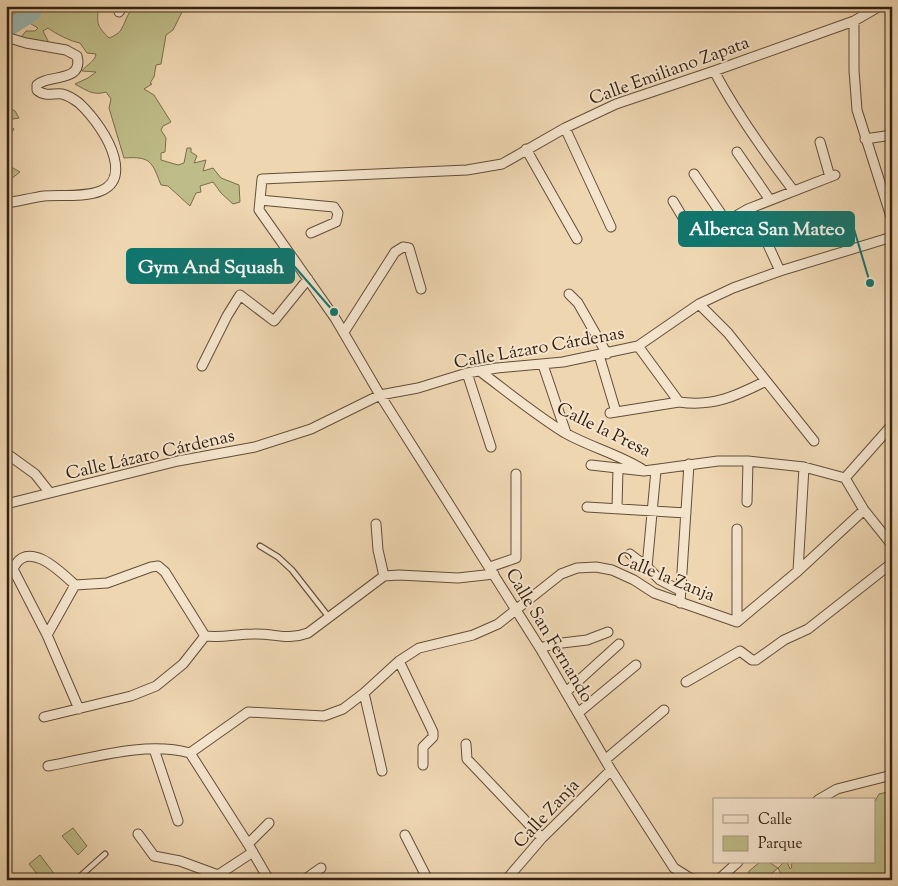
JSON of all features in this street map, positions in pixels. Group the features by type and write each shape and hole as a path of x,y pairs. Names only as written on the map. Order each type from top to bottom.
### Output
{"street":[{"name":"Calle Emiliano Zapata","path":"260,200 262,179 467,170 502,164 565,128 616,104 854,21 880,6"},
{"path":"854,21 856,110 892,220"},
{"path":"6,37 26,43 66,50 77,56 78,67 74,72 65,77 41,81 37,85 37,90 45,94 63,94 78,102 90,115 104,136 113,154 117,171 115,179 107,188 80,196 44,196 6,203"},
{"path":"714,71 731,103 751,134 793,190"},
{"path":"565,128 611,227"},
{"path":"866,139 892,135"},
{"path":"673,202 696,238 701,237 748,209 832,176 820,142"},
{"path":"526,149 577,239"},
{"path":"737,152 770,200"},
{"path":"694,174 726,221"},
{"path":"260,200 334,207 338,213 336,222 311,233"},
{"name":"Calle San Fernando","path":"260,200 259,210 344,332 380,395 492,570 611,770 674,868 690,878 699,880"},
{"path":"748,209 764,236 780,271"},
{"name":"Calle Lázaro Cárdenas","path":"6,504 178,461 255,447 310,430 380,395 418,388 467,373 544,364 638,346 699,304 733,288 780,271 892,237"},
{"path":"344,332 395,252 403,247 408,248 421,289"},
{"path":"202,366 227,316 240,295 274,321 308,279"},
{"path":"569,294 578,303 603,354 613,412 678,402 702,404 722,401 739,395 766,381"},
{"path":"699,304 728,333 814,441"},
{"path":"638,346 678,402"},
{"path":"544,364 566,433"},
{"name":"Calle la Presa","path":"481,372 524,405 566,433 628,460 644,470 718,461 748,461 804,467 845,478"},
{"path":"467,373 491,446"},
{"path":"892,425 845,478 864,510 892,545"},
{"path":"6,453 35,474 50,493"},
{"path":"747,502 748,461"},
{"path":"680,603 689,464"},
{"path":"591,465 644,470"},
{"path":"798,571 804,467"},
{"path":"617,508 618,468"},
{"path":"648,567 656,470"},
{"path":"79,709 47,635 14,569 16,563 23,557 33,555 53,566 75,585 107,583 151,566 158,566 165,572 205,636 219,638 259,634 296,638 308,632 384,576 458,578 492,570 516,558 516,474"},
{"path":"587,507 686,513"},
{"path":"737,622 798,571 864,510"},
{"path":"376,524 378,550 384,576"},
{"path":"737,529 737,622"},
{"path":"630,554 648,567 660,580 681,591"},
{"path":"686,682 740,652 752,660 756,660 784,640 808,629 892,563"},
{"name":"Calle la Zanja","path":"190,753 248,712 324,716 343,709 364,693 399,661 419,648 473,635 498,624 561,574 577,568 596,567 612,570 634,580 654,593 737,622"},
{"path":"47,635 75,585"},
{"path":"540,648 554,644 587,640 608,632"},
{"path":"44,717 131,696 156,686 183,664 205,636"},
{"path":"566,692 619,644"},
{"path":"399,661 433,732 433,737 423,747 423,765"},
{"path":"578,713 636,665"},
{"path":"364,693 382,771"},
{"path":"606,759 664,710"},
{"path":"466,744 467,759 542,838"},
{"path":"154,749 178,821"},
{"path":"48,766 107,755 154,749 176,749 190,753 251,848 269,880"},
{"name":"Calle Zanja","path":"506,880 542,838 611,770"},
{"path":"821,798 837,789 892,775"},
{"path":"138,834 154,856 180,861 218,876 251,848 269,823"},
{"path":"404,835 428,880"},
{"path":"718,880 736,864"},
{"path":"304,880 321,868"}],"lane":[{"path":"260,546 278,557 292,570 328,616"},
{"path":"76,880 105,854"}],"green space":[{"path":"27,6 98,6 98,23 101,30 109,38 120,31 129,13 138,6 189,6 184,8 173,30 166,35 161,64 156,65 154,77 150,83 152,84 144,89 154,95 171,122 163,126 161,130 166,138 165,152 161,153 161,160 178,165 184,163 187,148 191,148 191,152 197,156 194,163 206,160 203,171 213,168 221,178 239,185 240,202 233,204 213,182 200,186 201,192 196,193 190,206 168,186 161,185 149,162 140,158 124,158 109,108 111,99 106,92 93,93 75,84 96,72 82,71 96,54 87,53 80,43 63,37 48,28 43,31 48,41 45,48 27,45 22,36 26,31 35,31 38,28 19,17 18,27 6,32 6,14 11,22 12,15"},
{"path":"6,106 15,111 19,118 13,119 7,125 14,129 6,142"},
{"path":"6,164 20,172 11,179 6,177"},
{"path":"892,791 892,880 786,880 782,876 778,868 782,864 788,864 790,869 792,864 876,864 876,799 879,794"},
{"path":"73,828 87,846 78,855 62,836"},
{"path":"40,855 55,875 49,880 42,880 29,864"},
{"path":"758,864 772,864 778,868 771,874 771,880 748,880 749,871"}],"waterway":[{"path":"6,30 33,13 34,6"}],"place":[{"name":"Alberca San Mateo","path":"870,283"},
{"name":"Gym And Squash","path":"334,312"}]}
